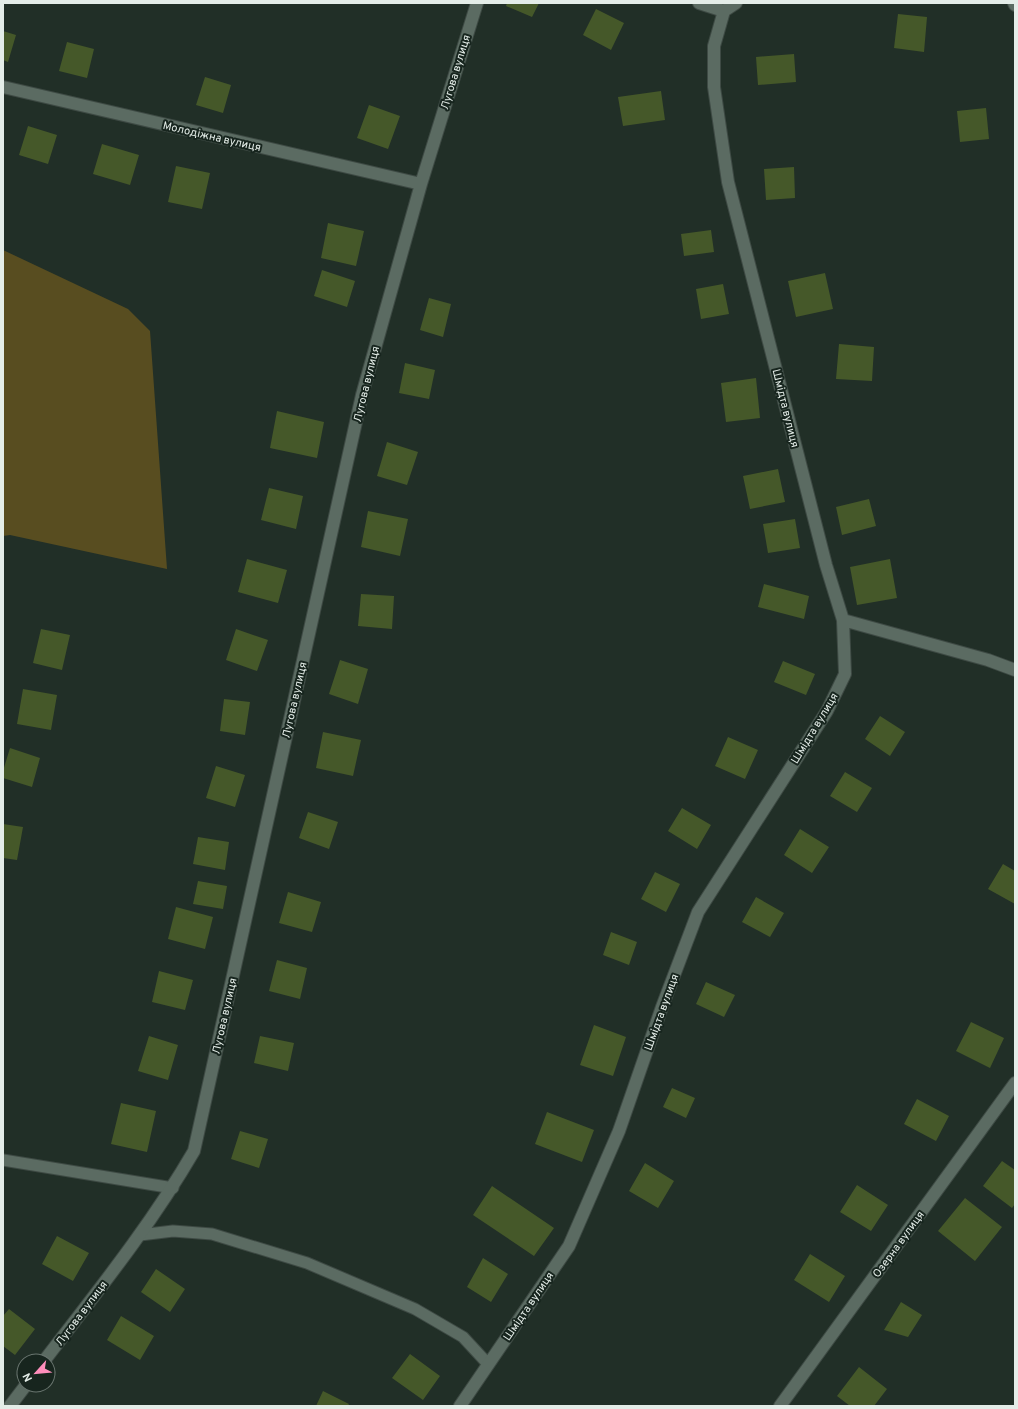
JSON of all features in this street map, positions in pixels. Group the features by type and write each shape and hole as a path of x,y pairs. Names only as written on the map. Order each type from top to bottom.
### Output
{"street":[{"name":"Лугова вулиця","path":"50,1353 140,1235 173,1188 194,1151 362,395 421,184 477,3"},
{"path":"699,3 724,11 736,3"},
{"name":"Шмідта вулиця","path":"460,1406 569,1246 619,1130 662,1007 698,912 826,711 845,674 843,620 826,565 728,182 714,87 714,46 724,11"},
{"name":"Молодіжна вулиця","path":"3,87 421,184"},
{"path":"843,620 988,660 1015,670"},
{"name":"Озерна вулиця","path":"780,1406 1015,1083"},
{"path":"10,1406 20,1393"}],"lane":[{"path":"3,1160 173,1188"},
{"path":"140,1235 174,1232 212,1234 307,1263 415,1309 463,1338 488,1364"}],"shaded area":[{"path":"3,250 128,309 150,331 167,569 10,535 3,536"}],"building":[{"path":"507,3 539,3 532,17 506,6"},
{"path":"596,9 624,23 611,50 583,35"},
{"path":"898,14 927,17 924,52 894,48"},
{"path":"3,31 16,35 8,62 3,60"},
{"path":"67,42 94,49 87,78 59,71"},
{"path":"794,54 796,82 758,85 756,57"},
{"path":"205,77 231,85 223,113 196,105"},
{"path":"661,91 665,120 623,126 618,97"},
{"path":"369,105 400,116 388,149 357,138"},
{"path":"986,108 989,139 960,142 957,111"},
{"path":"28,126 57,135 48,164 19,155"},
{"path":"102,144 139,155 130,185 93,174"},
{"path":"176,166 210,173 202,209 168,202"},
{"path":"794,167 795,198 766,200 764,169"},
{"path":"328,223 364,231 356,266 321,258"},
{"path":"711,230 714,252 684,256 681,234"},
{"path":"322,270 355,281 347,307 314,296"},
{"path":"825,273 833,309 796,317 788,281"},
{"path":"723,284 729,314 701,319 696,289"},
{"path":"429,298 451,304 443,337 420,330"},
{"path":"839,344 874,347 872,381 836,379"},
{"path":"405,363 435,370 429,399 399,393"},
{"path":"756,378 760,418 726,422 721,383"},
{"path":"277,411 324,422 317,458 270,448"},
{"path":"387,442 418,452 407,485 377,476"},
{"path":"778,469 785,502 750,509 743,476"},
{"path":"269,488 303,496 296,529 261,520"},
{"path":"869,499 876,526 842,535 836,507"},
{"path":"368,511 408,519 400,556 361,547"},
{"path":"795,519 800,548 768,553 763,524"},
{"path":"247,559 287,570 278,603 238,592"},
{"path":"890,559 897,598 857,605 850,567"},
{"path":"764,584 809,596 804,619 758,607"},
{"path":"361,594 394,596 392,629 358,626"},
{"path":"41,629 70,635 62,670 33,663"},
{"path":"236,629 268,640 257,671 226,660"},
{"path":"340,660 368,669 358,704 329,694"},
{"path":"783,661 815,674 806,695 774,682"},
{"path":"23,689 57,695 51,730 17,724"},
{"path":"224,699 250,702 245,735 220,731"},
{"path":"880,716 905,732 890,756 865,739"},
{"path":"323,732 361,740 353,776 316,768"},
{"path":"728,737 758,750 745,779 715,766"},
{"path":"10,748 40,758 32,787 3,778 3,771"},
{"path":"216,766 245,775 235,807 206,798"},
{"path":"845,772 872,788 857,812 830,796"},
{"path":"682,808 711,825 697,849 668,831"},
{"path":"308,812 338,822 329,849 299,838"},
{"path":"3,824 23,827 17,860 3,858"},
{"path":"800,829 829,847 812,873 784,855"},
{"path":"198,837 229,842 225,870 193,864"},
{"path":"1003,864 1015,871 1015,904 988,889"},
{"path":"655,872 680,884 666,912 641,899"},
{"path":"198,881 227,886 223,909 193,904"},
{"path":"288,892 321,902 312,932 279,923"},
{"path":"756,897 784,913 770,937 742,922"},
{"path":"176,907 213,917 205,949 168,939"},
{"path":"611,932 637,942 629,965 603,955"},
{"path":"277,960 307,968 300,999 269,991"},
{"path":"159,971 193,980 185,1010 152,1002"},
{"path":"706,982 735,995 724,1017 696,1004"},
{"path":"971,1022 1004,1038 990,1068 956,1051"},
{"path":"594,1025 626,1037 613,1076 580,1065"},
{"path":"149,1036 178,1045 168,1080 138,1071"},
{"path":"260,1036 294,1043 288,1071 254,1063"},
{"path":"672,1088 695,1098 686,1118 663,1107"},
{"path":"917,1099 949,1116 936,1141 904,1124"},
{"path":"121,1103 156,1111 147,1152 111,1144"},
{"path":"547,1112 594,1130 582,1162 535,1144"},
{"path":"240,1131 268,1139 259,1168 231,1159"},
{"path":"1002,1161 1015,1170 1015,1204 1012,1208 983,1186"},
{"path":"645,1163 674,1181 658,1208 629,1191"},
{"path":"857,1185 888,1205 871,1231 840,1212"},
{"path":"492,1186 554,1228 534,1256 473,1215"},
{"path":"965,1198 1002,1227 975,1261 938,1231"},
{"path":"57,1236 89,1253 73,1281 42,1264"},
{"path":"810,1254 845,1276 829,1302 794,1280"},
{"path":"483,1258 508,1274 491,1302 467,1287"},
{"path":"156,1269 185,1289 170,1312 141,1292"},
{"path":"901,1302 922,1315 908,1337 884,1330"},
{"path":"9,1309 35,1329 15,1355 3,1346 3,1316"},
{"path":"121,1316 154,1336 140,1360 107,1340"},
{"path":"410,1354 440,1376 423,1400 392,1378"},
{"path":"859,1367 887,1389 874,1406 850,1406 837,1396"},
{"path":"323,1391 349,1404 348,1406 316,1406"}]}
